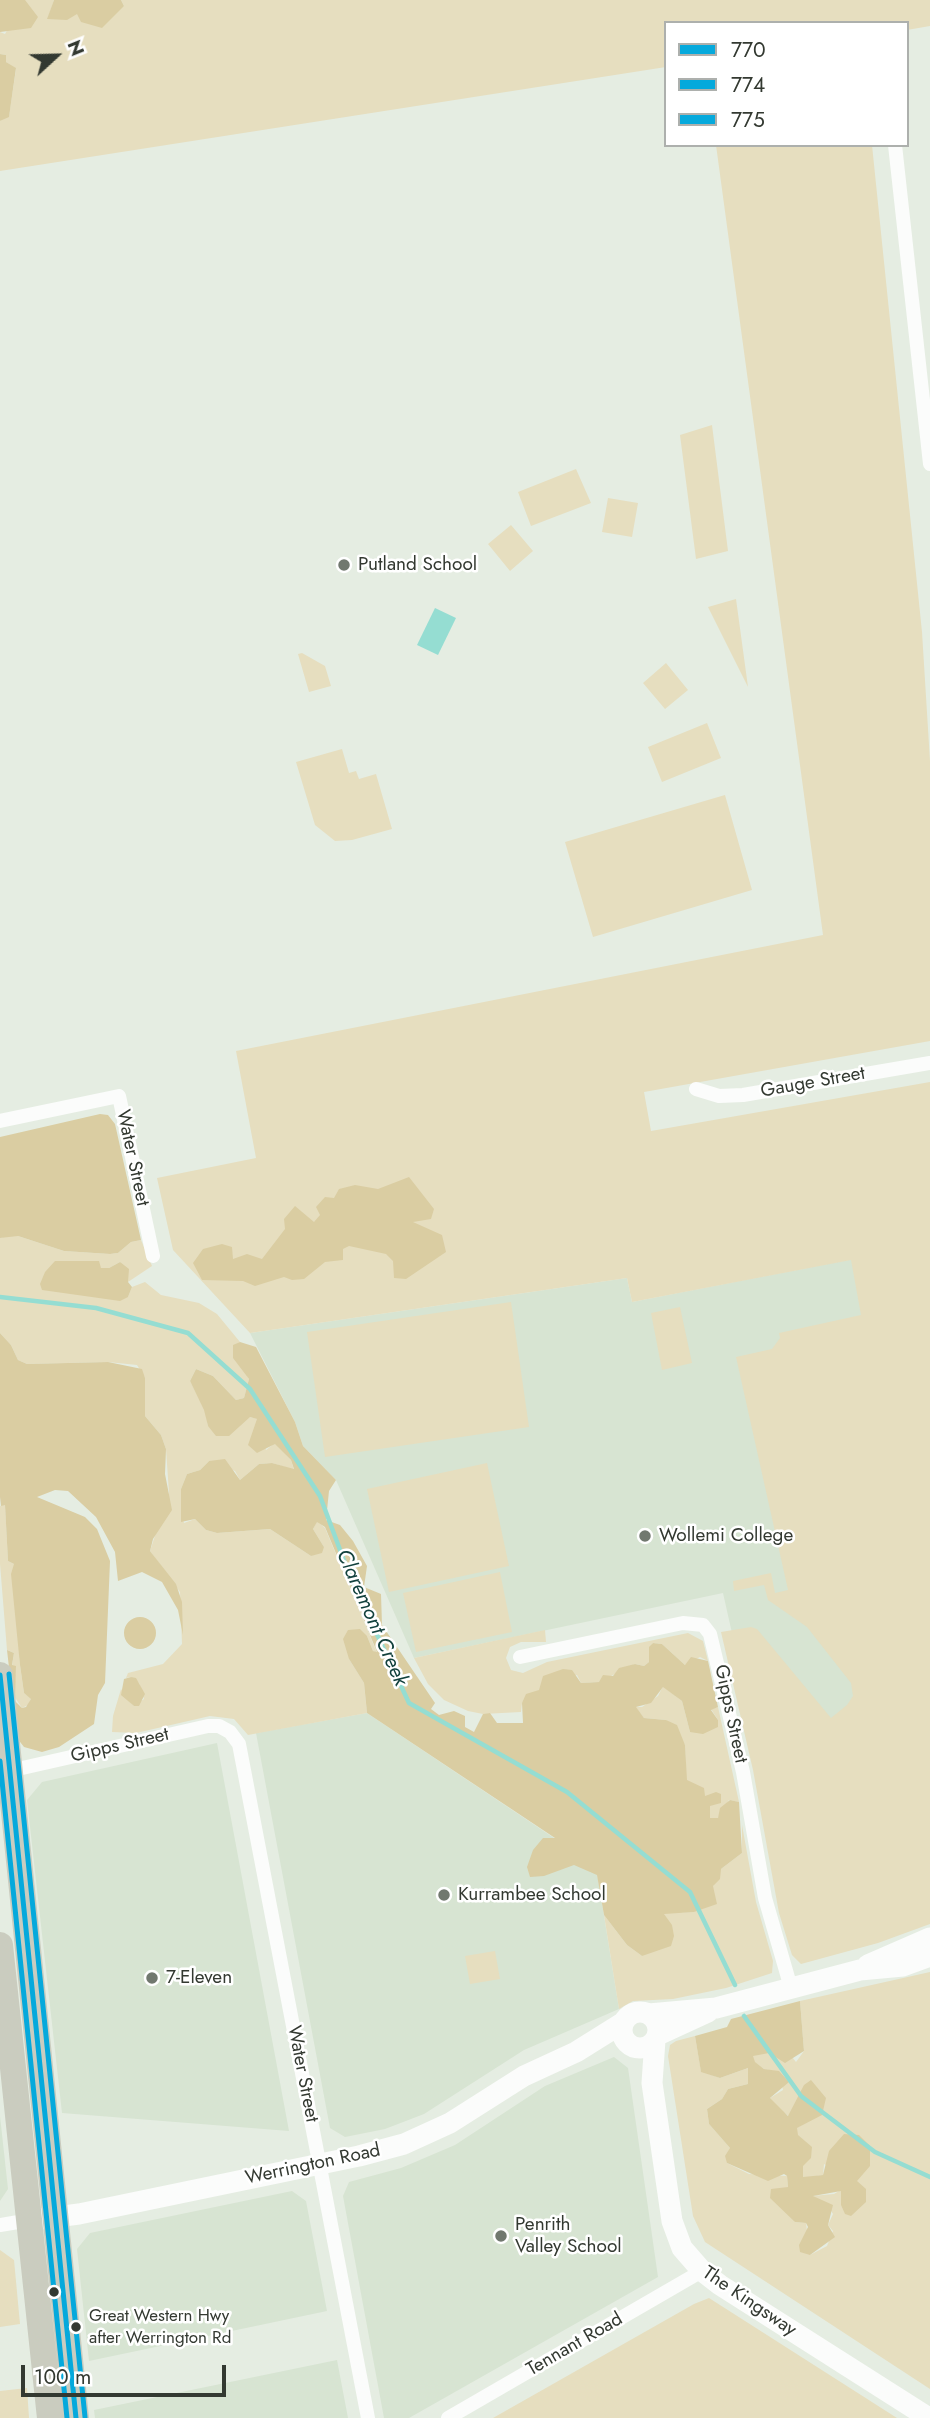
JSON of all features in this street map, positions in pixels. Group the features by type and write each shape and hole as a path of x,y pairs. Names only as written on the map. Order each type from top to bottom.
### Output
{"highway":[{"path":"0,1675 43,2218 50,2418"},
{"path":"0,1945 76,2418"}],"main road":[{"path":"860,1970 930,1937"},
{"path":"716,2008 657,2038 646,2048 631,2046 623,2034 624,2022 638,2012 649,2014 716,2008 860,1970 903,1966 930,1956"},
{"path":"649,2014 657,2023 657,2038"},
{"name":"Werrington Road","path":"43,2218 383,2151 429,2134 542,2067 576,2052 624,2022"},
{"name":"The Kingsway","path":"657,2038 652,2083 676,2236 702,2272 929,2418"},
{"name":"Werrington Road","path":"576,2052 631,2046"},
{"name":"The Kingsway","path":"631,2046 652,2083"}],"street":[{"path":"895,147 930,464"},
{"name":"Gauge Street","path":"696,1089 719,1096 743,1095 930,1063"},
{"name":"Water Street","path":"0,1121 119,1096 153,1256"},
{"name":"Gipps Street","path":"520,1657 684,1623 703,1625 710,1634 743,1772 765,1898 791,1988"},
{"name":"Gipps Street","path":"9,1771 208,1726 219,1726 230,1732"},
{"name":"Water Street","path":"230,1732 239,1744 242,1756 368,2418"},
{"path":"0,2225 43,2218"},
{"name":"Tennant Road","path":"449,2418 702,2272"}],"shaded area":[{"path":"0,0 25,0 38,17 31,28 0,32"},
{"path":"25,0 54,0 48,18 124,6 121,0 930,0 930,26 909,30 909,21 664,21 664,67 0,171 0,121 9,116 16,69 6,62 6,55 0,54 0,32 5,34"},
{"path":"54,0 121,0 124,6 102,28 81,22 77,14 67,20 47,19"},
{"path":"0,54 6,55 6,62 16,68 9,117 0,121"},
{"path":"716,147 872,147 922,632 930,761 930,1041 644,1092 651,1131 930,1082 930,1924 878,1943 801,1964 792,1955 779,1913 753,1770 721,1632 751,1627 757,1629 831,1718 847,1705 853,1696 851,1683 807,1627 768,1600 764,1585 734,1591 733,1581 771,1573 775,1593 788,1590 736,1357 772,1349 780,1338 779,1333 861,1315 851,1260 632,1302 627,1278 250,1333 173,1250 157,1178 256,1158 236,1051 823,935"},
{"path":"712,425 728,551 696,559 680,435"},
{"path":"576,469 591,503 531,526 518,492"},
{"path":"608,498 638,503 632,537 602,532"},
{"path":"511,525 533,551 510,571 488,544"},
{"path":"736,599 748,687 708,607"},
{"path":"302,653 325,666 331,686 309,692 298,654"},
{"path":"666,663 688,690 665,709 643,683"},
{"path":"707,723 721,758 662,782 648,747"},
{"path":"342,749 349,773 356,771 359,779 376,774 392,829 352,840 335,841 315,825 296,762"},
{"path":"725,795 752,890 593,937 565,842"},
{"path":"100,1114 108,1115 115,1124 141,1240 131,1242 118,1253 110,1254 64,1251 18,1236 0,1238 0,1137"},
{"path":"409,1177 434,1209 431,1219 413,1222 442,1235 446,1252 406,1279 394,1278 393,1261 386,1254 349,1246 343,1249 343,1260 325,1262 304,1279 292,1280 284,1277 255,1286 243,1281 202,1280 193,1263 203,1249 222,1244 232,1247 233,1259 247,1254 262,1259 285,1229 284,1219 295,1206 314,1222 320,1215 316,1207 325,1197 334,1198 339,1189 355,1185 378,1189"},
{"path":"18,1236 64,1251 110,1254 118,1253 131,1242 141,1240 152,1266 128,1282 120,1262 109,1268 101,1268 93,1261 68,1262 128,1297 132,1287 145,1282 161,1295 199,1303 217,1314 240,1342 233,1346 249,1379 244,1398 236,1400 213,1376 196,1369 190,1381 205,1410 208,1426 250,1417 258,1419 266,1450 275,1443 291,1460 294,1470 272,1463 259,1464 240,1480 235,1471 209,1461 200,1470 187,1474 181,1489 184,1523 195,1519 206,1530 217,1533 270,1529 311,1556 324,1547 313,1529 317,1521 325,1528 377,1653 373,1651 367,1636 349,1659 364,1683 367,1713 248,1735 234,1719 210,1716 136,1733 112,1732 113,1716 121,1689 134,1706 144,1699 139,1683 131,1677 126,1678 128,1673 163,1664 182,1644 180,1592 150,1551 169,1493 166,1449 161,1435 145,1416 145,1378 137,1365 108,1362 27,1364 18,1360 11,1345 0,1333 0,1238"},
{"name":"Wollemi College","path":"930,1244 930,1833 762,1767 723,1593 414,1658 336,1480 303,1446 295,1422 250,1333 627,1278 632,1302"},
{"path":"55,1261 99,1261 101,1268 109,1268 120,1262 129,1269 128,1282 132,1287 128,1297 120,1301 42,1290 40,1284 45,1272"},
{"path":"511,1302 529,1427 325,1457 307,1332"},
{"path":"680,1307 692,1363 662,1370 651,1313"},
{"path":"0,1333 11,1345 18,1360 27,1364 108,1362 142,1369 145,1378 145,1416 161,1435 166,1449 165,1474 172,1510 153,1539 150,1551 176,1584 182,1602 183,1635 178,1610 162,1582 142,1572 118,1581 115,1552 96,1517 68,1491 55,1490 37,1497 85,1517 97,1529 110,1561 105,1683 98,1695 94,1724 59,1747 42,1752 24,1747 17,1738 7,1650 14,1653 12,1665 16,1666 15,1701 22,1708 26,1707 31,1699 24,1693 11,1574 14,1564 8,1561 5,1505 1,1506 0,1497"},
{"path":"240,1342 256,1347 295,1422 303,1446 336,1480 329,1491 326,1520 340,1525 353,1541 367,1566 364,1587 381,1594 382,1625 435,1703 431,1709 439,1715 454,1711 465,1716 465,1727 474,1732 483,1714 490,1713 497,1723 523,1723 522,1703 526,1694 539,1690 543,1676 563,1669 572,1670 581,1683 599,1682 603,1675 613,1676 619,1668 635,1664 644,1666 649,1662 649,1647 653,1643 662,1644 685,1665 691,1657 708,1661 718,1707 711,1710 718,1720 718,1727 703,1734 690,1732 682,1701 663,1687 651,1703 636,1707 644,1718 666,1720 677,1725 685,1745 687,1780 704,1788 705,1796 716,1792 721,1794 721,1803 710,1806 710,1818 718,1818 720,1808 730,1800 739,1802 742,1853 721,1869 720,1879 713,1886 717,1904 694,1912 664,1914 672,1925 674,1936 671,1946 642,1956 627,1945 604,1915 597,1875 574,1865 544,1876 530,1877 527,1867 533,1850 543,1838 555,1838 367,1713 364,1683 349,1659 343,1639 348,1630 360,1629 367,1636 373,1651 377,1652 325,1527 317,1522 313,1529 324,1547 322,1553 311,1556 270,1529 217,1533 206,1530 195,1519 181,1522 181,1489 187,1474 200,1470 209,1461 225,1459 240,1480 259,1464 272,1463 294,1469 291,1460 275,1444 257,1453 248,1445 257,1419 250,1417 229,1436 216,1436 208,1426 204,1410 190,1381 196,1369 213,1376 236,1400 244,1398 249,1379 233,1358 233,1345"},
{"path":"487,1463 509,1566 389,1592 367,1489"},
{"path":"5,1504 8,1561 14,1564 20,1665 24,1693 31,1698 30,1704 22,1708 14,1696 14,1653 7,1650 0,1564 0,1506"},
{"path":"500,1572 512,1632 416,1652 403,1593"},
{"path":"140,1617 151,1622 156,1633 151,1644 140,1649 129,1644 124,1633 129,1622"},
{"path":"545,1630 546,1642 521,1642 510,1647 506,1658 511,1670 523,1673 547,1662 688,1633 703,1641 708,1661 700,1657 685,1665 662,1644 653,1643 650,1647 649,1662 644,1666 635,1664 599,1682 581,1683 577,1675 540,1690 522,1703 521,1712 483,1714 468,1711 444,1700 428,1684 414,1658"},
{"path":"136,1678 145,1694 139,1706 134,1706 121,1695 124,1679"},
{"path":"663,1686 682,1701 690,1732 718,1720 711,1709 718,1707 739,1802 729,1800 718,1818 710,1818 710,1805 686,1780 685,1745 666,1720 644,1718 635,1707 642,1707 658,1696"},
{"name":"Kurrambee School","path":"367,1713 596,1866 619,2009 524,2050 424,2114 385,2129 345,2137 330,2128 256,1733"},
{"path":"217,1743 289,2131 62,2113 27,1800 42,1782"},
{"path":"742,1825 756,1902 773,1961 772,1973 726,1988 673,1999 633,2001 619,2009 604,1915 627,1945 642,1956 664,1913 694,1912 713,1886 721,1869 742,1853"},
{"path":"495,1951 500,1979 470,1984 465,1956"},
{"path":"930,1972 930,2389 705,2242 693,2216 668,2056 670,2045 695,2036 701,2071 720,2078 748,2068 748,2084 728,2089 722,2099 707,2109 709,2124 730,2148 727,2163 749,2174 787,2176 788,2187 783,2189 795,2222 806,2223 810,2255 827,2246 833,2231 828,2225 833,2214 827,2204 812,2196 834,2194 856,2181 824,2164 823,2175 803,2178 796,2128 802,2125 773,2105 770,2098 783,2090 779,2072 764,2069 754,2062 731,2019 762,2018 796,2062 804,2051 800,2001"},
{"path":"800,2001 804,2051 785,2063 769,2053 753,2056 755,2062 764,2069 779,2071 789,2082 770,2098 788,2116 804,2085 811,2080 826,2098 822,2115 797,2128 798,2135 812,2147 811,2158 803,2166 803,2177 823,2175 829,2151 844,2134 859,2135 870,2146 870,2166 857,2181 866,2189 866,2202 851,2216 845,2214 841,2205 841,2191 813,2196 833,2205 828,2225 835,2237 810,2255 800,2252 799,2245 808,2227 806,2223 795,2222 770,2198 771,2189 788,2187 787,2176 784,2174 768,2181 727,2163 725,2156 730,2148 709,2124 707,2109 722,2099 728,2089 748,2084 748,2068 720,2078 701,2072 695,2036 727,2027 731,2019"},
{"name":"Penrith Valley School","path":"614,2057 628,2068 658,2277 409,2418 384,2418 343,2196 349,2182 401,2168 455,2145 545,2086"},
{"path":"0,2116 8,2189 0,2201"},
{"path":"292,2191 306,2201 327,2311 89,2361 77,2249 90,2233"},
{"path":"0,2250 14,2260 20,2324 0,2327"},
{"path":"709,2298 897,2418 493,2418 694,2304"},
{"path":"337,2360 348,2418 95,2418 94,2410"},
{"path":"27,2388 29,2418 0,2418 0,2391"}],"water":[{"path":"435,608 456,618 438,655 417,645"}],"waterway":[{"name":"Claremont Creek","path":"0,1297 96,1308 188,1333 250,1389 320,1496 349,1574 409,1703 567,1792 690,1892 735,1985"},
{"name":"Claremont Creek","path":"744,2016 801,2096 875,2152 930,2177"}],"transit line":[{"name":"775","path":"9,1674 85,2417"},
{"name":"770","path":"0,1675 76,2418"},
{"name":"774","path":"0,1761 67,2418"}],"place":[{"name":"Putland School","path":"344,565"},
{"name":"Wollemi College","path":"645,1536"},
{"name":"Kurrambee School","path":"444,1895"},
{"name":"7-Eleven","path":"152,1978"},
{"name":"Penrith Valley School","path":"501,2236"},
{"name":"Great Western Hwy after Werrington Rd","path":"76,2327"}]}
